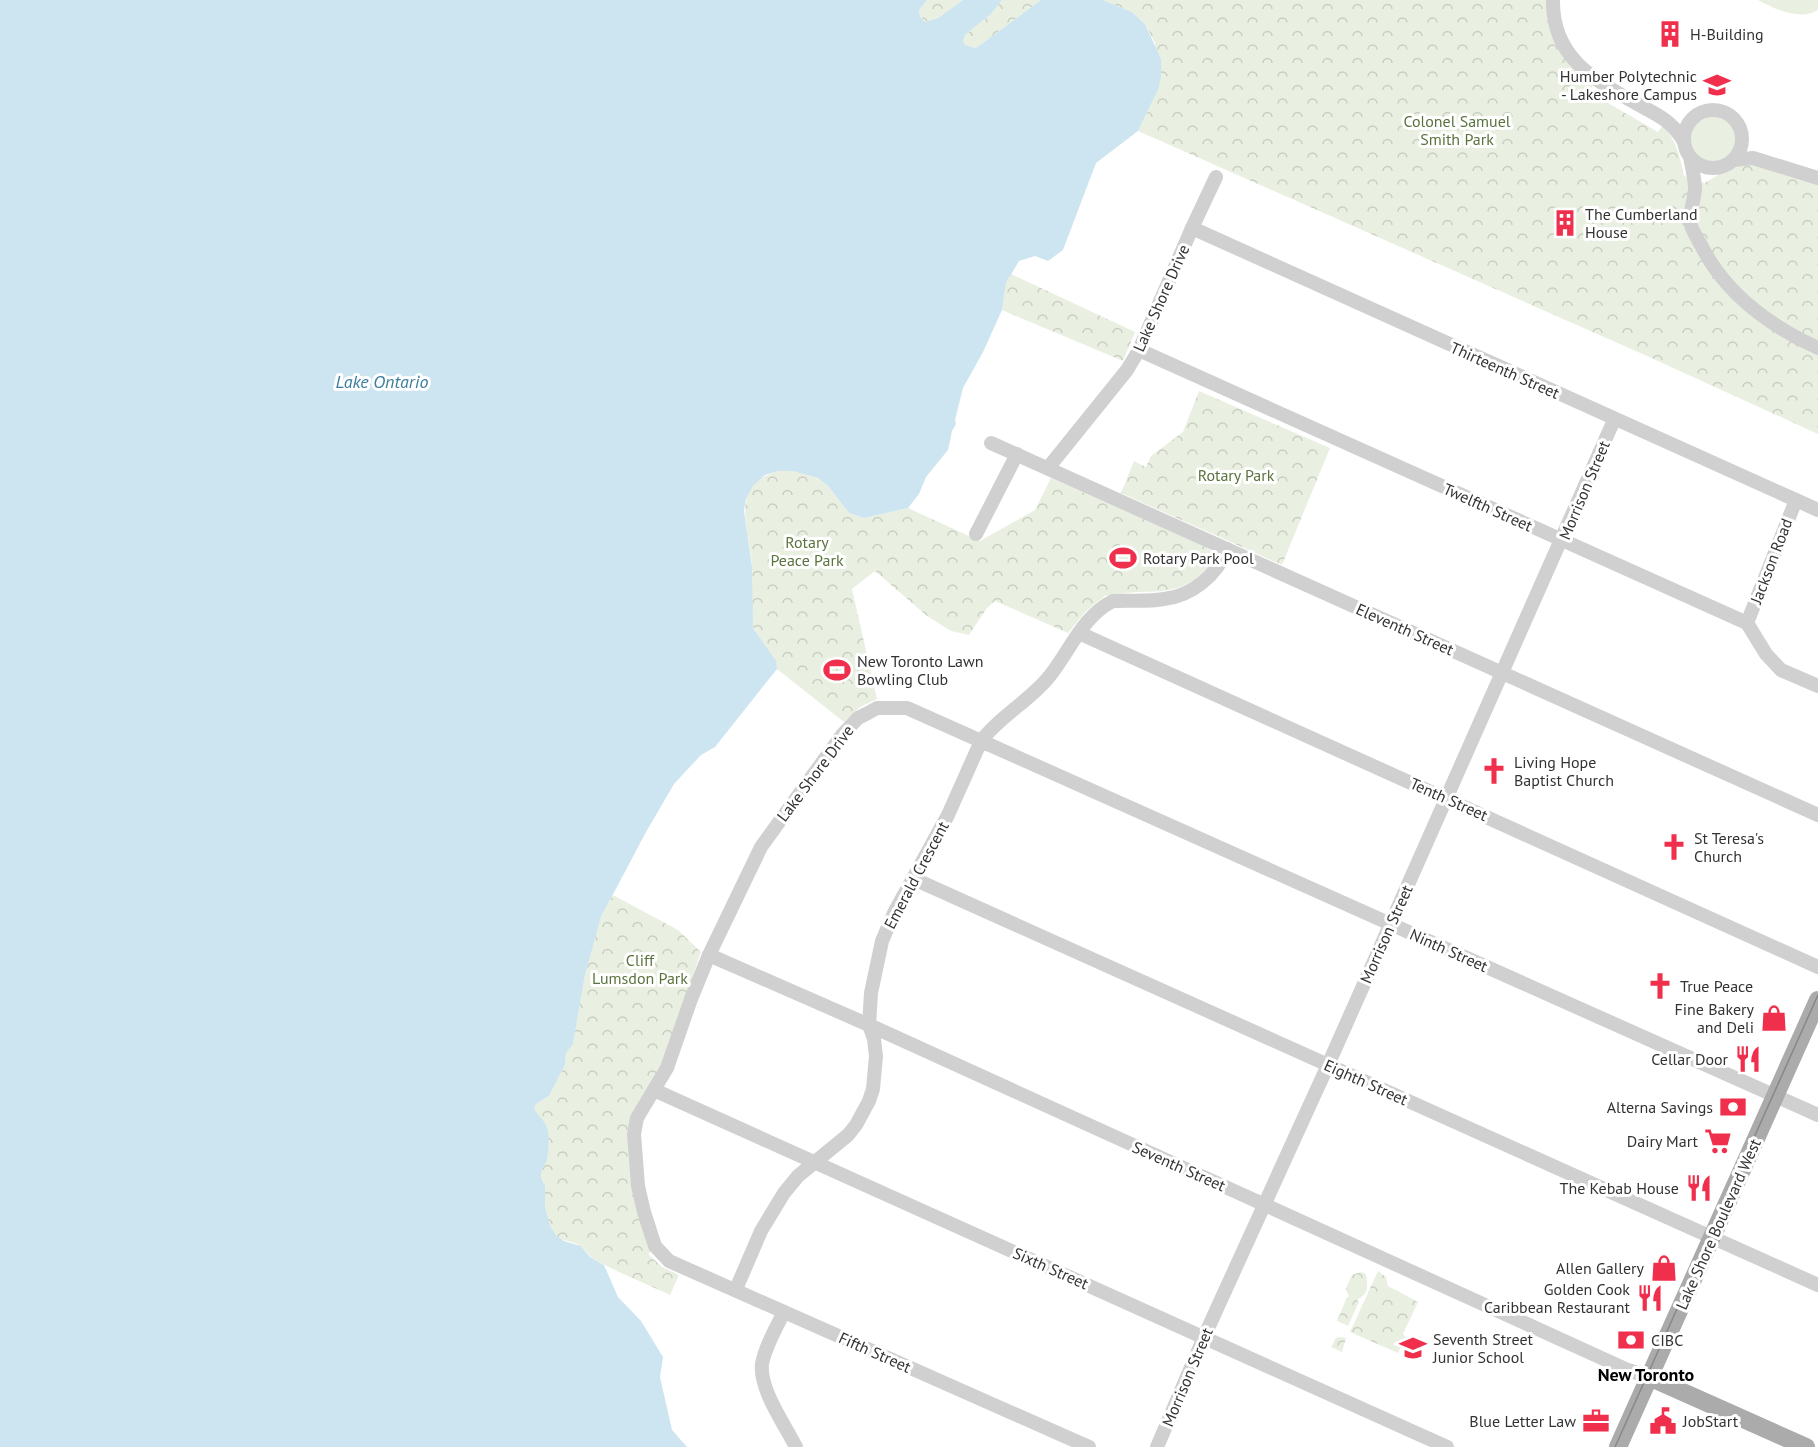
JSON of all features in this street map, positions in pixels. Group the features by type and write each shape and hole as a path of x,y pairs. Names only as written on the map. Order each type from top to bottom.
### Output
{"main road":[{"name":"Lake Shore Boulevard West","path":"1618,1447 1818,1000"},
{"path":"1649,1377 1806,1447"}],"street":[{"path":"1552,0 1554,18 1561,39 1578,65 1608,88 1670,122 1683,140 1690,157 1695,189 1690,223 1705,254 1717,272 1737,295 1766,318 1818,348"},
{"path":"1683,140 1689,122 1705,110 1724,111 1739,124 1742,133 1739,153 1725,166 1706,168 1690,157"},
{"path":"1670,122 1689,122"},
{"path":"1742,143 1753,158"},
{"path":"1733,160 1753,158 1818,178"},
{"path":"1695,189 1716,168"},
{"name":"Lake Shore Drive","path":"1048,468 1127,370 1139,350 1216,177"},
{"name":"Thirteenth Street","path":"1192,228 1818,510"},
{"name":"Twelfth Street","path":"1139,350 1747,623"},
{"name":"Morrison Street","path":"1157,1447 1614,420"},
{"name":"Eleventh Street","path":"991,443 1818,815"},
{"path":"976,534 1017,454"},
{"name":"Jackson Road","path":"1747,623 1796,500"},
{"path":"981,741 999,719 1047,680 1079,633 1099,610 1113,601 1164,600 1191,590 1217,568 1227,549"},
{"path":"1747,623 1766,654 1781,670 1818,686"},
{"name":"Tenth Street","path":"1079,633 1818,967"},
{"name":"Lake Shore Drive","path":"662,1255 655,1246 638,1186 634,1134 637,1118 667,1068 709,956 762,847 843,735 858,718 877,708 907,708 981,741"},
{"name":"Emerald Crescent","path":"736,1289 773,1209 798,1176 848,1135 869,1101 874,1082 876,1056 874,1039 868,1025 871,993 882,942 894,913 948,815 981,741"},
{"name":"Ninth Street","path":"981,741 1818,1115"},
{"name":"Eighth Street","path":"914,879 1711,1239 1818,1285"},
{"name":"Seventh Street","path":"709,956 868,1025 1628,1370 1649,1377"},
{"name":"Sixth Street","path":"654,1090 1447,1447"},
{"name":"Fifth Street","path":"662,1255 669,1261 1089,1447"},
{"path":"784,1311 764,1357 762,1374 768,1392 796,1447"}],"green space":[{"path":"927,0 963,0 938,18 925,22 919,10"},
{"path":"1002,0 1041,0 976,48 965,45 963,41 965,35 991,14"},
{"name":"Colonel Samuel Smith Park","path":"1103,0 1547,0 1593,85 1589,92 1658,132 1663,125 1677,149 1684,176 1704,183 1734,166 1750,164 1818,185 1818,434 1138,131 1158,90 1155,43 1145,24 1132,12"},
{"path":"1758,0 1818,0 1818,10 1795,14 1779,10"},
{"path":"1713,117 1729,124 1736,140 1729,156 1713,163 1697,156 1690,140 1697,124"},
{"path":"1011,274 1135,332 1123,361 1002,310 1006,283"},
{"name":"Rotary Park","path":"1199,391 1330,448 1282,565 1121,493 1134,461 1146,467 1151,456 1183,432"},
{"name":"Rotary Peace Park","path":"778,471 792,471 818,478 828,486 849,513 864,518 908,508 980,541 1035,510 1051,478 1206,547 1211,551 1213,559 1198,577 1176,588 1165,591 1132,592 1109,597 1106,595 1086,611 1068,633 995,601 987,608 969,635 951,631 927,616 875,571 852,589 877,699 860,707 844,722 777,669 773,658 754,629 751,609 751,554 745,511 752,487 762,478"},
{"name":"Cliff Lumsdon Park","path":"613,895 678,930 701,952 659,1072 632,1116 651,1252 648,1254 662,1267 679,1275 670,1295 603,1264 592,1258 577,1244 555,1235 548,1224 545,1185 540,1174 546,1161 540,1117 533,1110 536,1104 549,1096 565,1065 566,1053 573,1043 585,975 594,941 601,917"},
{"path":"1378,1271 1386,1277 1388,1286 1418,1302 1403,1334 1406,1337 1398,1353 1350,1332"},
{"path":"1361,1272 1366,1274 1367,1290 1357,1300 1359,1302 1348,1326 1337,1321 1349,1297 1346,1288 1352,1275"},
{"path":"1339,1337 1346,1338 1342,1352 1331,1347"}],"water":[{"name":"Lake Ontario","path":"0,0 927,0 919,10 925,22 938,18 963,0 1002,0 991,14 965,35 963,41 965,45 976,48 1041,0 1103,0 1132,12 1145,24 1161,59 1161,77 1158,90 1138,131 1096,163 1063,250 1048,261 1035,256 1019,261 1006,283 1002,310 963,388 948,450 926,477 919,494 908,508 864,518 849,513 828,486 818,478 792,471 778,471 765,475 753,486 746,499 744,511 752,567 753,628 776,661 777,669 715,747 701,755 674,784 646,832 601,917 585,975 573,1044 566,1053 565,1065 549,1096 536,1104 534,1109 545,1123 548,1133 548,1155 541,1178 545,1185 545,1207 550,1226 564,1241 581,1246 590,1257 604,1265 618,1297 641,1321 663,1357 660,1377 672,1430 687,1447 0,1447"}],"tram line":[{"path":"1615,1447 1818,995"}],"place":[{"name":"H-Building","path":"1670,34"},
{"name":"Humber Polytechnic - Lakeshore Campus","path":"1717,85"},
{"name":"The Cumberland House","path":"1565,223"},
{"name":"Rotary Park Pool","path":"1123,558"},
{"name":"New Toronto Lawn Bowling Club","path":"837,670"},
{"name":"Living Hope Baptist Church","path":"1494,771"},
{"name":"St Teresa's Church","path":"1674,847"},
{"name":"True Peace","path":"1660,986"},
{"name":"Fine Bakery and Deli","path":"1774,1018"},
{"name":"Cellar Door","path":"1748,1059"},
{"name":"Alterna Savings","path":"1733,1107"},
{"name":"Dairy Mart","path":"1718,1141"},
{"name":"The Kebab House","path":"1699,1188"},
{"name":"Allen Gallery","path":"1664,1268"},
{"name":"Golden Cook Caribbean Restaurant","path":"1650,1298"},
{"name":"CIBC","path":"1631,1340"},
{"name":"Seventh Street Junior School","path":"1413,1348"},
{"name":"Blue Letter Law","path":"1596,1421"},
{"name":"JobStart","path":"1663,1421"}],"district":[{"name":"New Toronto","path":"1646,1375"}]}
